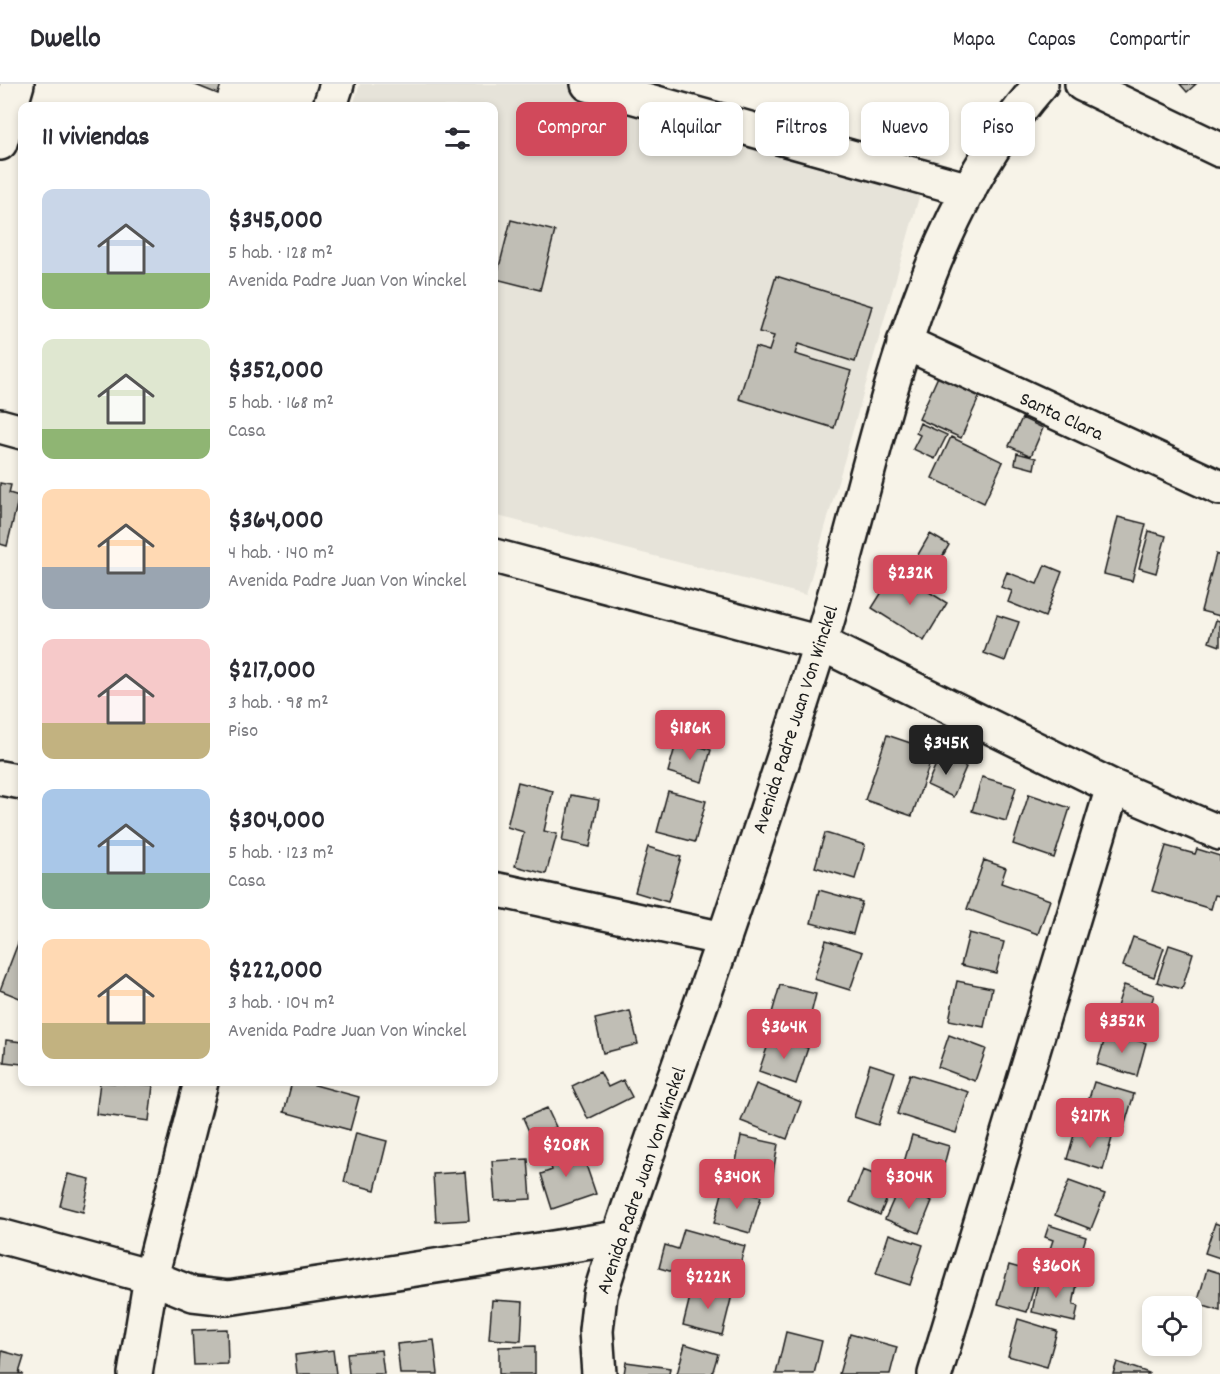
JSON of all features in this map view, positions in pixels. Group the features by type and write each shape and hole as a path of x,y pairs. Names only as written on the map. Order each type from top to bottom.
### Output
{"street":[{"path":"0,143 17,84"},
{"path":"331,102 337,84"},
{"path":"588,84 969,190"},
{"name":"Avenida Padre Juan Von Winckel","path":"599,1374 596,1331 600,1295 617,1238 724,939 820,643 904,342 950,229 980,166 1041,84"},
{"path":"1082,84 1220,150"},
{"name":"Santa Clara","path":"904,342 1220,488"},
{"path":"0,426 18,431"},
{"path":"498,557 820,643 1113,787 1220,833"},
{"path":"0,777 18,781"},
{"path":"935,1374 1113,787"},
{"path":"498,889 724,939"},
{"path":"135,1374 151,1277 200,1086"},
{"path":"0,1236 151,1277 193,1294 228,1298 617,1238"}],"shaded area":[{"path":"360,84 597,84 656,102 639,102 639,156 743,156 743,128 755,132 755,156 834,156 923,183 806,595 498,516 498,102 354,102"}],"building":[{"path":"193,84 221,84 218,94"},
{"path":"1180,84 1196,84 1187,92"},
{"path":"511,220 555,231 540,290 498,280"},
{"path":"776,276 872,306 855,362 798,344 795,354 851,371 834,428 739,399 755,347 769,351 774,336 759,332"},
{"path":"940,372 982,391 961,438 919,419"},
{"path":"1022,418 1043,428 1031,456 1009,446"},
{"path":"920,423 947,435 935,459 913,449 920,435 916,433"},
{"path":"951,437 1003,462 984,503 932,478"},
{"path":"1017,453 1036,458 1034,469 1015,464"},
{"path":"0,483 11,485 9,493 18,496 18,500 7,546 0,544"},
{"path":"1118,517 1146,524 1132,581 1104,574"},
{"path":"1149,531 1166,536 1156,573 1139,568"},
{"path":"930,534 949,545 931,576 912,565"},
{"path":"1216,554 1220,556 1220,616 1201,611"},
{"path":"1045,565 1062,572 1045,617 1008,602 1012,591 1001,587 1007,572 1037,584"},
{"path":"895,571 947,603 924,641 872,608"},
{"path":"997,615 1019,622 1005,661 984,653"},
{"path":"1216,620 1220,621 1220,646 1209,642"},
{"path":"887,735 934,751 912,816 865,800"},
{"path":"677,740 711,750 702,782 668,772"},
{"path":"940,755 966,767 953,797 927,785"},
{"path":"982,777 1016,787 1006,821 972,811"},
{"path":"518,782 553,791 544,831 557,834 546,874 515,866 524,832 507,827"},
{"path":"668,791 706,801 695,842 657,832"},
{"path":"1029,794 1070,808 1054,858 1013,844"},
{"path":"571,795 599,800 590,847 562,841"},
{"path":"825,833 865,845 855,879 815,867"},
{"path":"1166,846 1195,854 1197,849 1220,856 1220,896 1215,895 1211,909 1152,891"},
{"path":"648,847 681,857 668,902 635,892"},
{"path":"984,860 1006,868 1001,883 1050,900 1038,934 967,909"},
{"path":"819,890 862,902 853,934 811,923"},
{"path":"969,933 1004,942 996,973 961,965"},
{"path":"1133,937 1164,948 1154,977 1123,966"},
{"path":"826,940 863,952 850,990 814,979"},
{"path":"18,943 18,997 0,990"},
{"path":"1169,945 1193,953 1182,989 1157,982"},
{"path":"957,981 992,988 984,1027 949,1020"},
{"path":"780,985 816,994 807,1030 770,1020"},
{"path":"1124,985 1154,995 1144,1026 1114,1016"},
{"path":"630,1011 638,1044 603,1053 595,1019"},
{"path":"1107,1032 1146,1043 1137,1076 1097,1064"},
{"path":"949,1035 986,1049 975,1081 938,1067"},
{"path":"771,1036 808,1048 796,1084 759,1071"},
{"path":"6,1040 18,1042 18,1064 4,1062"},
{"path":"870,1064 895,1072 878,1125 854,1117"},
{"path":"600,1072 608,1087 623,1080 632,1097 588,1119 572,1086"},
{"path":"910,1074 969,1092 956,1133 897,1114"},
{"path":"1094,1082 1134,1094 1124,1127 1084,1115"},
{"path":"756,1084 801,1102 787,1139 741,1121"},
{"path":"100,1086 153,1086 149,1121 96,1114"},
{"path":"291,1086 319,1086 359,1097 350,1130 284,1112"},
{"path":"547,1108 556,1127 532,1138 523,1118"},
{"path":"1076,1128 1112,1138 1103,1170 1067,1159"},
{"path":"356,1133 387,1141 375,1190 344,1182"},
{"path":"912,1135 949,1146 940,1180 902,1169"},
{"path":"741,1136 778,1144 772,1179 734,1172"},
{"path":"565,1141 572,1163 584,1159 596,1194 552,1209 541,1174 552,1170 545,1148"},
{"path":"528,1159 531,1199 495,1201 492,1161"},
{"path":"863,1170 894,1182 880,1215 850,1202"},
{"path":"465,1172 469,1220 436,1222 433,1174"},
{"path":"68,1174 90,1179 83,1212 60,1206"},
{"path":"1069,1181 1105,1194 1091,1229 1055,1215"},
{"path":"724,1186 761,1197 750,1233 714,1223"},
{"path":"899,1187 932,1201 919,1233 885,1219"},
{"path":"1215,1223 1220,1225 1220,1258 1205,1253"},
{"path":"1049,1225 1086,1237 1081,1253 1089,1255 1084,1270 1047,1258 1053,1240 1045,1237"},
{"path":"684,1229 745,1246 733,1289 659,1268 665,1245 678,1249"},
{"path":"889,1234 923,1245 910,1285 876,1274"},
{"path":"1045,1260 1073,1267 1069,1281 1041,1274"},
{"path":"1009,1265 1038,1273 1027,1312 998,1304"},
{"path":"1207,1269 1220,1273 1220,1311 1202,1306 1202,1296 1199,1296"},
{"path":"1039,1276 1077,1284 1073,1305 1078,1306 1075,1322 1032,1312"},
{"path":"693,1285 732,1295 722,1335 683,1325"},
{"path":"492,1300 523,1302 521,1341 489,1339"},
{"path":"1018,1319 1057,1331 1047,1367 1008,1356"},
{"path":"227,1329 228,1364 194,1365 192,1330"},
{"path":"786,1332 822,1341 814,1374 776,1374"},
{"path":"850,1334 897,1347 890,1374 839,1374"},
{"path":"434,1340 438,1374 400,1374 397,1344"},
{"path":"685,1344 718,1354 712,1374 677,1374"},
{"path":"535,1346 535,1374 499,1374 499,1347"},
{"path":"333,1350 336,1374 297,1374 295,1355"},
{"path":"381,1350 384,1374 349,1374 347,1353"},
{"path":"2,1351 24,1357 19,1373 23,1374 0,1374"},
{"path":"626,1362 670,1368 669,1374 624,1374"},
{"path":"1117,1362 1149,1373 1149,1374 1113,1374"}]}
